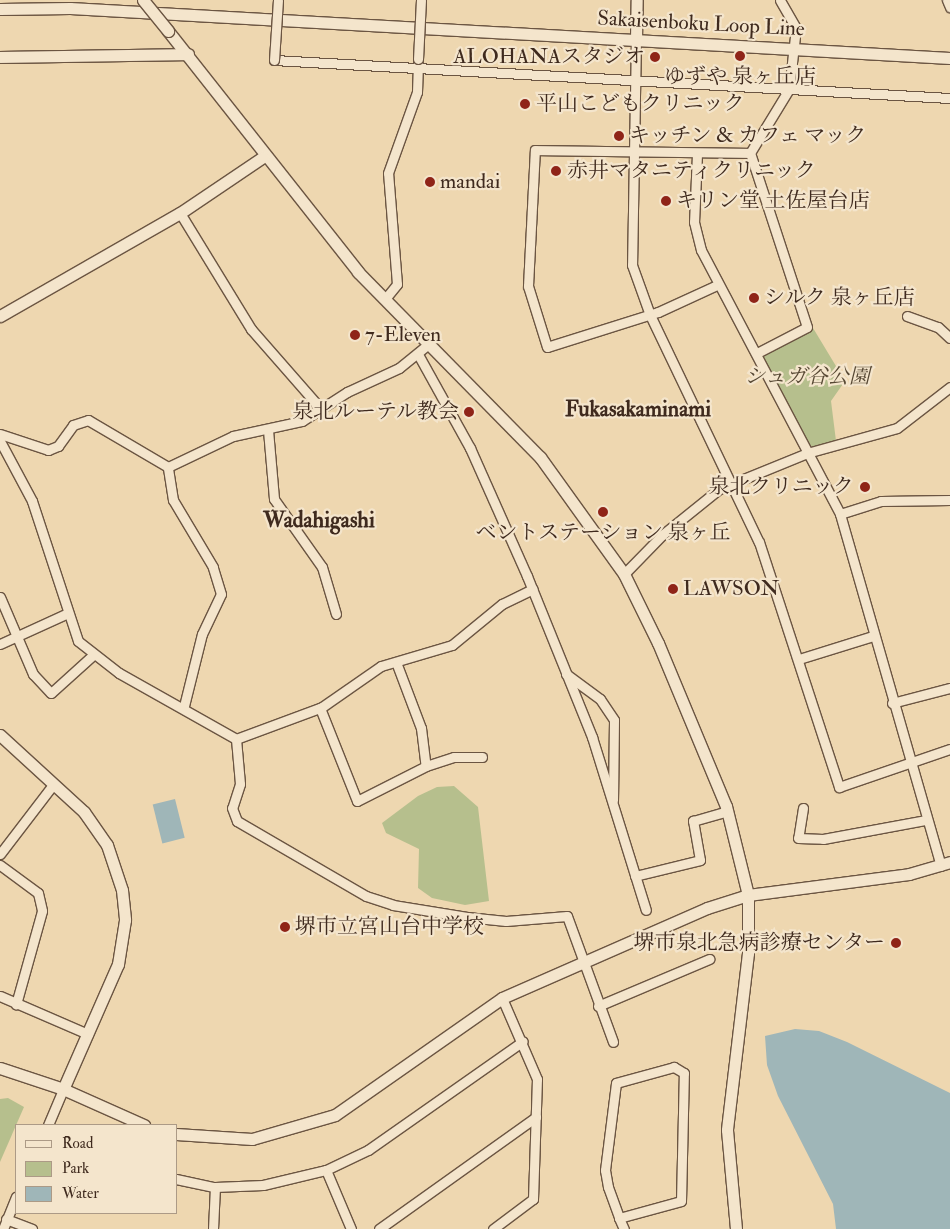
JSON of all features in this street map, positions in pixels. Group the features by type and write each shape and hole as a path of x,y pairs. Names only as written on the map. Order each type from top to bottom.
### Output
{"street":[{"path":"143,0 188,54 263,157 385,300 540,457 624,574 658,643 727,811 748,895 748,953 727,1130 736,1229"},
{"path":"278,0 274,60 418,70 950,98"},
{"path":"385,300 397,284 388,173 418,92 421,0"},
{"path":"637,0 632,265 650,315 733,482 759,542 799,659 839,787 950,749"},
{"path":"757,353 807,327 750,153 789,89 796,28 780,0"},
{"path":"947,0 950,7"},
{"name":"Sakaisenboku Loop Line","path":"0,9 70,8 950,58"},
{"path":"0,57 188,54"},
{"path":"717,285 650,315 547,347 528,286 535,150 697,154 750,153"},
{"path":"178,1134 252,1139 335,1115 502,998 707,908 748,895 909,874 946,864 926,820 840,514 757,353 717,285 694,222 697,154"},
{"path":"0,316 180,213 263,157"},
{"path":"180,213 252,330 321,409"},
{"path":"907,316 938,327 950,338"},
{"path":"168,468 233,436 268,430 302,421 419,356 429,344"},
{"path":"419,356 470,448 533,589 613,800 646,910"},
{"path":"624,574 693,507 733,482 807,452 897,428 950,387"},
{"path":"0,434 48,450 58,446 73,425 88,420 168,468"},
{"path":"268,430 274,500 322,566 336,614"},
{"path":"0,441 32,501 78,641 92,656 184,706 236,739"},
{"path":"168,468 173,500 213,567 221,594 202,634 184,706"},
{"path":"840,514 881,501 950,500"},
{"path":"236,739 320,708 381,666 452,645 502,604 533,589"},
{"path":"0,597 16,637 34,674 51,693 92,656"},
{"path":"0,644 68,614"},
{"path":"799,659 873,636"},
{"path":"396,662 420,728 426,766"},
{"path":"566,674 600,699 614,720 613,800"},
{"path":"892,703 950,688"},
{"path":"320,708 356,801 426,766 454,757 482,757"},
{"path":"0,736 52,786 84,812 107,845 122,890 125,920 118,964 48,1124"},
{"path":"236,739 240,784 232,808 243,825 366,896 393,905 506,921 567,916 581,962 613,1042"},
{"path":"0,854 52,786"},
{"path":"803,808 798,838 823,839 926,820"},
{"path":"635,876 700,860 693,821 727,811"},
{"path":"0,865 38,893 42,911 16,1004"},
{"path":"598,1006 709,959"},
{"path":"0,996 88,1034"},
{"path":"493,1229 533,1199 537,1079 523,1041 502,998"},
{"path":"178,1179 216,1187 263,1185 326,1170 368,1150 523,1041"},
{"path":"619,1218 681,1201 684,1073 674,1067 616,1083 605,1170 619,1218 624,1229"},
{"path":"0,1068 63,1089 142,1124"},
{"path":"379,1229 536,1117"},
{"path":"326,1170 351,1229"},
{"path":"213,1229 216,1187"},
{"path":"3,1229 15,1200"},
{"path":"6,1219 32,1229"}],"green space":[{"name":"シュガ谷公園","path":"813,328 845,381 831,401 836,441 815,448 808,444 762,355"},
{"path":"454,786 478,807 489,901 465,905 432,898 418,888 419,849 386,833 382,823 418,796 437,787"},
{"path":"8,1098 24,1107 0,1162 0,1099"}],"water":[{"path":"175,799 185,838 162,843 153,805"},
{"path":"795,1029 819,1031 847,1042 950,1093 950,1229 836,1229 833,1204 778,1096 767,1065 765,1036"}],"place":[{"name":"ゆずや 泉ヶ丘店","path":"740,56"},
{"name":"ALOHANAスタジオ","path":"655,57"},
{"name":"平山こどもクリニック","path":"525,104"},
{"name":"キッチン & カフェ マック","path":"619,136"},
{"name":"赤井マタニティクリニック","path":"556,171"},
{"name":"mandai","path":"430,182"},
{"name":"キリン堂 土佐屋台店","path":"666,201"},
{"name":"シルク 泉ヶ丘店","path":"754,298"},
{"name":"7-Eleven","path":"355,335"},
{"name":"泉北ルーテル教会","path":"469,412"},
{"name":"泉北クリニック","path":"865,487"},
{"name":"ベントステーション 泉ヶ丘","path":"603,512"},
{"name":"LAWSON","path":"673,589"},
{"name":"堺市立宮山台中学校","path":"285,927"},
{"name":"堺市泉北急病診療センター","path":"896,943"}],"district":[{"name":"Fukasakaminami","path":"638,410"},
{"name":"Wadahigashi","path":"319,521"}]}
